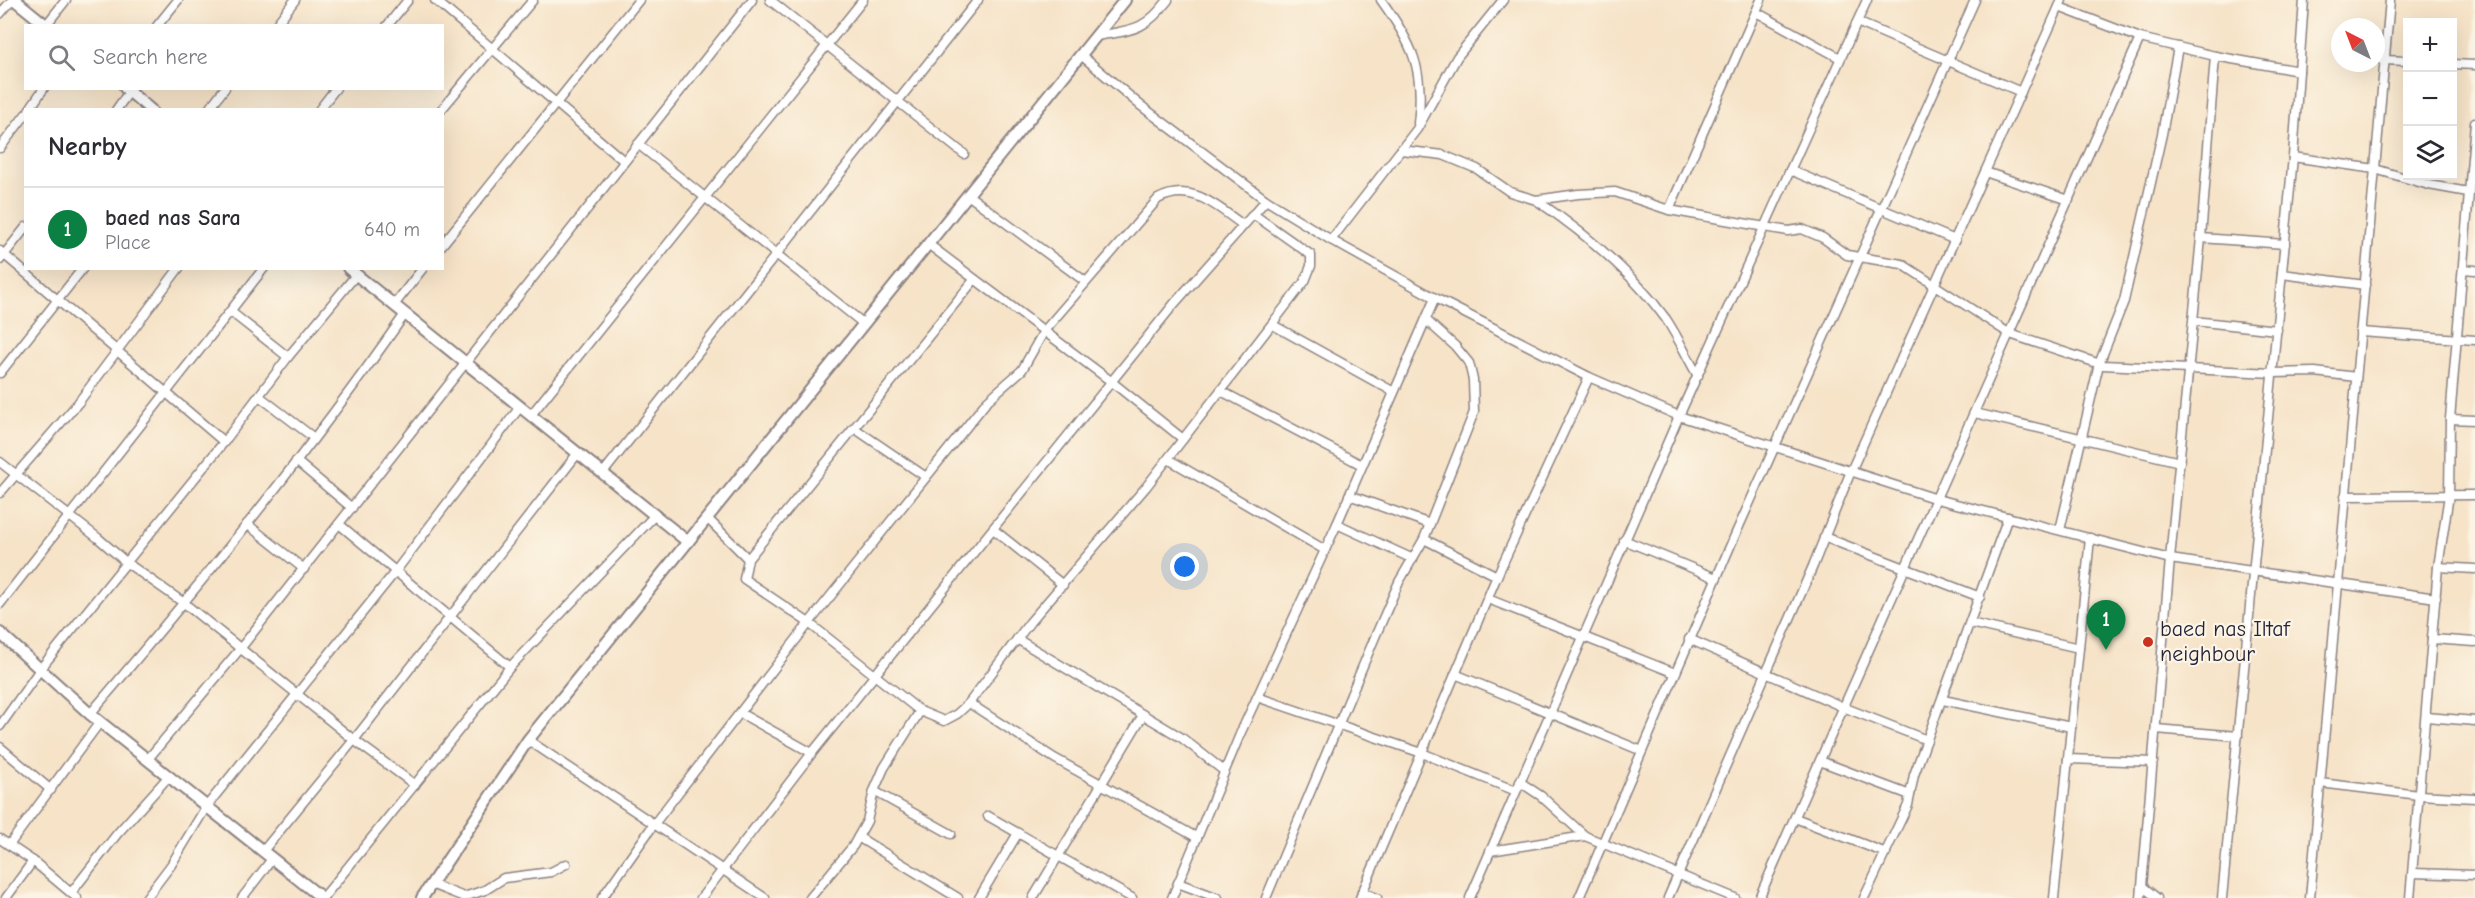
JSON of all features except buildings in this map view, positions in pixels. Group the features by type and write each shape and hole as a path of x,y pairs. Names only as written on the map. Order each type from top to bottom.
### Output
{"street":[{"path":"0,15 13,0 45,24"},
{"path":"47,24 66,0"},
{"path":"159,24 178,0"},
{"path":"277,24 295,0"},
{"path":"389,24 408,0"},
{"path":"435,0 624,161"},
{"path":"443,108 533,0"},
{"path":"444,243 639,0"},
{"path":"148,759 304,569 464,362 752,0"},
{"path":"770,0 964,154"},
{"path":"531,415 863,0"},
{"path":"603,473 978,0"},
{"path":"422,898 483,803 528,740 1125,0"},
{"path":"1096,36 1139,29 1159,13 1168,0"},
{"path":"1381,0 1393,17 1418,64 1422,96 1417,129"},
{"path":"1331,240 1417,129 1457,57 1503,0"},
{"path":"1669,210 1761,0"},
{"path":"1470,898 1624,540 1867,0"},
{"path":"1579,898 1689,639 1976,0"},
{"path":"2222,898 2293,157 2304,0"},
{"path":"2385,43 2390,0"},
{"path":"1668,898 1851,471 2061,4 2140,38 2215,56 2299,71"},
{"path":"1756,12 1840,58"},
{"path":"1857,22 2021,92"},
{"path":"1759,898 2140,38"},
{"path":"2060,530 2099,364 2124,301 2162,134 2178,47"},
{"path":"1081,55 1140,105 1266,200 1331,240 1436,298 1589,376 1679,416 1937,499 2170,559 2436,598"},
{"path":"2141,898 2170,559 2194,321 2215,56"},
{"path":"2385,60 2403,61"},
{"path":"2457,64 2475,65"},
{"path":"2310,898 2382,72"},
{"path":"30,108 43,90"},
{"path":"117,108 127,90 149,108"},
{"path":"210,108 223,90"},
{"path":"320,108 333,90"},
{"path":"0,148 24,117"},
{"path":"2410,898 2438,567 2449,495 2450,419 2463,269 2471,214 2468,192 2475,122"},
{"path":"638,144 864,324"},
{"path":"1401,150 1443,155 1477,169 1510,192 1536,200 1602,249 1640,285 1667,321 1698,376"},
{"path":"2293,157 2375,169 2429,185 2468,192"},
{"path":"1790,170 1955,240"},
{"path":"1985,172 2069,200"},
{"path":"602,898 654,824 809,623 987,400 1022,370 1044,331 1158,199 1164,195 1189,192 1201,196 1244,225"},
{"path":"1536,200 1615,192 1669,210 1788,231 1802,229 1823,238 1847,255 1902,264 2010,334 2099,364 2189,370 2315,372 2356,377"},
{"path":"968,195 1086,282"},
{"path":"701,898 812,753 1174,304 1266,200"},
{"path":"974,280 748,559 744,579 809,623 920,711 944,721 957,714 969,703 1017,639 1168,459 1305,281 1312,259 1308,253 1253,214"},
{"path":"24,229 2,255 224,442"},
{"path":"2201,238 2285,244"},
{"path":"928,244 1112,382 1183,439"},
{"path":"2463,269 2475,270"},
{"path":"0,373 81,270"},
{"path":"0,493 78,403 177,270"},
{"path":"0,604 262,270"},
{"path":"394,305 421,270"},
{"path":"0,726 40,668 224,442 352,272 688,542"},
{"path":"2282,274 2365,285"},
{"path":"1172,898 1224,771 1337,524 1436,298"},
{"path":"231,312 288,357"},
{"path":"90,714 247,524 350,393 405,314"},
{"path":"1266,898 1296,822 1399,582 1424,539 1474,412 1475,398 1469,363 1455,346 1426,320"},
{"path":"2194,321 2277,330"},
{"path":"1273,325 1394,392"},
{"path":"2360,332 2475,340"},
{"path":"1377,898 1361,895 1497,576 1589,376"},
{"path":"1221,391 1362,465"},
{"path":"259,396 314,438"},
{"path":"146,898 171,865 206,807 395,572 520,407"},
{"path":"1975,413 2180,462"},
{"path":"2450,419 2475,420"},
{"path":"854,428 926,477"},
{"path":"263,851 354,740 578,453"},
{"path":"1168,459 1325,550"},
{"path":"296,461 352,508"},
{"path":"0,462 127,563 184,603 354,740 415,785"},
{"path":"1349,495 1430,524"},
{"path":"2345,496 2475,495"},
{"path":"0,633 90,714 323,898 510,667 655,515"},
{"path":"707,518 748,559"},
{"path":"1864,898 1908,805 1914,775 2008,518"},
{"path":"247,524 304,569"},
{"path":"339,524 510,667"},
{"path":"1337,524 1413,559"},
{"path":"993,529 1063,585"},
{"path":"1824,537 1980,597"},
{"path":"2054,898 2090,538"},
{"path":"1424,539 1497,576"},
{"path":"1624,540 1716,578"},
{"path":"2438,567 2475,569"},
{"path":"1488,599 1675,673"},
{"path":"1970,623 2079,648"},
{"path":"1017,639 1182,738 1224,771"},
{"path":"1689,639 1765,674 1927,740"},
{"path":"2432,639 2475,642"},
{"path":"1455,674 1642,751"},
{"path":"1257,698 1422,753 1516,791"},
{"path":"1943,700 2071,727"},
{"path":"969,703 1054,758 1196,837"},
{"path":"810,898 836,868 858,837 867,821 874,791 884,768 920,711"},
{"path":"740,713 812,753"},
{"path":"1033,898 1143,715"},
{"path":"2426,717 2475,721"},
{"path":"9,845 100,722"},
{"path":"2156,729 2238,736"},
{"path":"528,740 765,898"},
{"path":"0,747 51,790"},
{"path":"2068,759 2153,762"},
{"path":"1820,761 1910,795"},
{"path":"0,839 33,861 74,895 117,834 169,776"},
{"path":"1520,782 1541,796 1585,836 1735,898"},
{"path":"2320,783 2419,795 2475,798"},
{"path":"874,791 951,834"},
{"path":"988,816 1132,898"},
{"path":"1795,818 1886,853"},
{"path":"979,898 1018,833"},
{"path":"1490,851 1585,836"},
{"path":"858,837 958,898"},
{"path":"242,898 272,860"},
{"path":"6,898 33,861"},
{"path":"431,884 464,897 485,890 504,878 551,872 566,864"},
{"path":"2413,873 2475,875"},
{"path":"1178,883 1218,898"},
{"path":"2142,886 2157,898"}],"place":[{"name":"baed nas Iltaf neighbour","path":"2148,642"},
{"name":"baed nas Sara","path":"2106,650"}]}
